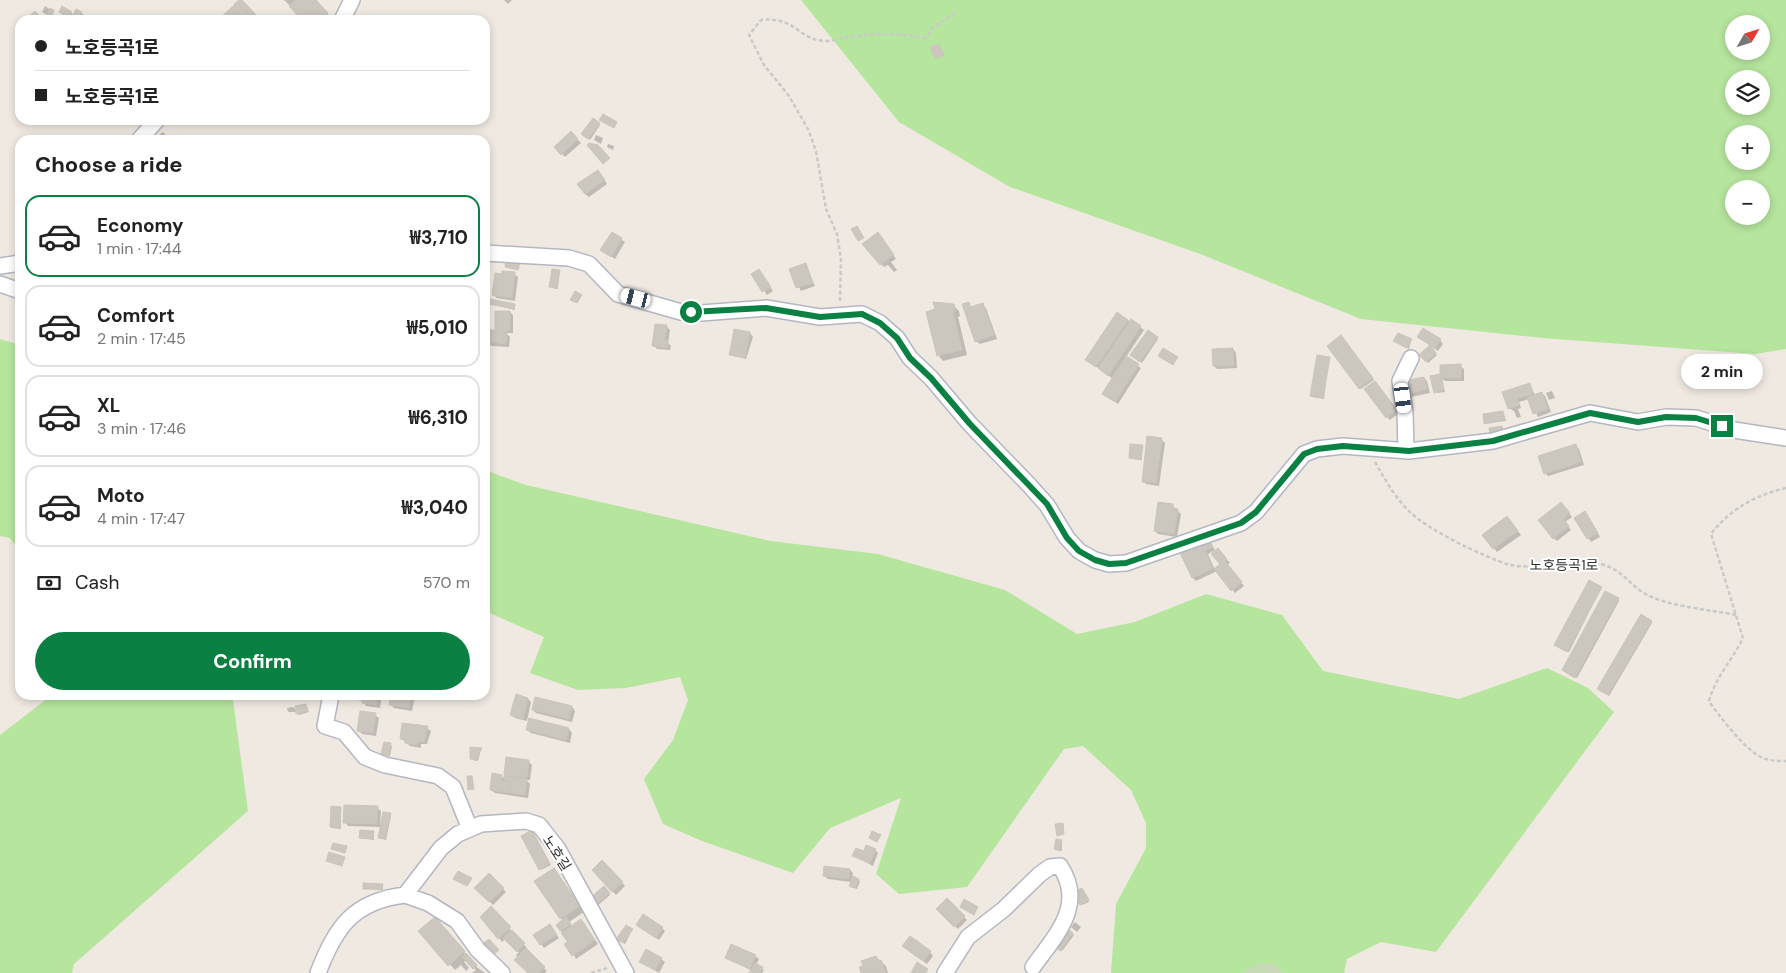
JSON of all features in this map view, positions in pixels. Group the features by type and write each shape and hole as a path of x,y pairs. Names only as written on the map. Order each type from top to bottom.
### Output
{"street":[{"path":"344,15 352,0"},
{"path":"144,135 152,125"},
{"path":"490,253 570,258 589,264 618,294 681,312 701,313 766,308 820,317 862,314 880,323 897,338 910,358 931,378 970,424 1047,504 1067,538 1079,551 1095,560 1109,564 1126,563 1241,523 1256,512 1304,454 1317,449 1343,446 1406,451 1493,441 1590,413 1638,422 1666,417 1696,418 1734,430 1786,438"},
{"path":"0,266 15,264"},
{"path":"0,284 15,289"},
{"path":"1406,451 1405,412 1400,381 1411,358"},
{"path":"330,700 325,726 344,732 365,757 385,765 438,776 453,787 470,829"},
{"name":"노호길","path":"405,895 441,848 458,834 481,824 526,821 539,825 558,848 626,973"},
{"path":"945,973 968,937 1004,909 1040,874 1050,867 1060,866 1067,878 1068,917 1033,967"},
{"path":"318,973 326,952 341,926 350,915 387,897 405,895 428,903 457,922 478,950 502,973"}],"path":[{"path":"838,315 842,286 841,259 836,234 826,209 816,152 808,129 789,96 764,65 749,35 761,20 775,19 788,22 808,36 825,41 849,36 905,34 925,38 934,27 958,11"},
{"name":"노호등곡1로","path":"1366,448 1388,485 1410,512 1429,527 1486,555 1511,565 1545,567 1596,563 1607,566 1622,574 1643,593 1662,600 1736,615"},
{"path":"1786,488 1770,492 1742,505 1721,520 1711,534 1743,638 1733,658 1712,688 1709,701 1718,715 1758,756 1773,762 1786,761"}],"green space":[{"path":"801,0 1786,0 1786,349 1755,354 1542,338 1361,319 1203,255 1010,187 899,122"},
{"path":"0,339 15,344 15,545 10,538 0,536"},
{"path":"490,472 526,485 771,541 878,554 1005,590 1077,634 1135,622 1206,594 1282,615 1323,671 1459,699 1547,668 1588,688 1614,712 1436,952 1381,942 1347,959 1344,973 1111,973 1116,904 1146,848 1146,823 1131,790 1083,746 1064,749 967,887 899,894 876,874 901,798 830,828 793,873 702,841 663,824 644,779 673,740 688,700 680,677 626,688 578,690 530,673 544,637 490,613"},
{"path":"46,700 233,700 248,811 74,964 72,973 0,973 0,735"},
{"path":"1261,963 1275,964 1283,973 1242,973"}],"building":[{"path":"242,0 256,15 245,15 234,4"},
{"path":"296,0 316,0 328,13 326,15 297,15 289,6"},
{"path":"234,5 243,15 223,15"},
{"path":"62,6 72,12 70,15 64,15 59,12"},
{"path":"50,8 54,10 52,15 46,15"},
{"path":"76,9 82,12 80,15 73,15"},
{"path":"35,11 38,15 31,15"},
{"path":"939,44 944,55 935,59 930,47"},
{"path":"603,114 617,122 614,128 599,120"},
{"path":"593,118 600,123 588,139 581,134"},
{"path":"571,131 578,139 561,155 554,147"},
{"path":"589,143 598,145 610,158 603,164 587,145"},
{"path":"598,170 605,180 585,194 577,184"},
{"path":"857,226 864,238 858,241 851,229"},
{"path":"612,232 622,238 611,257 600,250"},
{"path":"878,232 894,255 880,265 862,244"},
{"path":"506,259 520,262 518,270 505,267"},
{"path":"806,263 813,283 796,288 789,269"},
{"path":"552,269 560,270 557,288 549,287"},
{"path":"759,269 771,287 762,292 751,274"},
{"path":"502,271 515,272 512,298 492,295 495,273 502,274"},
{"path":"575,291 582,295 577,303 570,300"},
{"path":"490,299 515,304 514,309 490,304"},
{"path":"933,302 954,304 955,311 953,312 962,350 937,356 926,312 935,309"},
{"path":"969,302 970,307 983,303 994,335 975,342 962,304"},
{"path":"495,311 510,311 510,331 495,331"},
{"path":"1117,312 1128,320 1096,367 1085,360"},
{"path":"1131,319 1141,326 1108,376 1098,368"},
{"path":"655,324 667,325 665,340 668,341 667,348 652,346"},
{"path":"1423,328 1441,339 1435,348 1417,337"},
{"path":"734,329 750,332 746,350 731,346"},
{"path":"490,330 507,332 506,344 490,342"},
{"path":"1148,330 1158,337 1140,362 1130,355"},
{"path":"1398,333 1412,339 1407,348 1393,341"},
{"path":"1341,335 1373,378 1359,389 1327,346"},
{"path":"1430,345 1436,353 1426,362 1419,355"},
{"path":"731,346 746,350 745,358 729,355"},
{"path":"1163,348 1178,357 1173,365 1158,356"},
{"path":"1233,348 1234,366 1213,366 1212,349"},
{"path":"1317,355 1330,357 1323,398 1310,396"},
{"path":"1126,356 1139,364 1115,402 1102,394"},
{"path":"1461,364 1461,378 1440,378 1440,365"},
{"path":"1441,374 1444,390 1434,393 1430,376"},
{"path":"1424,377 1427,389 1407,394 1404,381"},
{"path":"1375,381 1397,410 1386,418 1364,389"},
{"path":"1530,383 1533,393 1517,399 1519,405 1508,409 1502,392"},
{"path":"1542,392 1548,409 1533,414 1527,397"},
{"path":"1503,411 1505,420 1484,424 1483,414"},
{"path":"1502,426 1503,433 1490,435 1489,428"},
{"path":"1147,436 1162,438 1156,483 1142,482"},
{"path":"1130,444 1143,445 1141,459 1129,458"},
{"path":"1576,444 1581,462 1544,474 1538,456"},
{"path":"1158,502 1173,504 1173,508 1178,509 1174,534 1154,531"},
{"path":"1561,502 1570,513 1563,519 1569,526 1553,539 1538,520"},
{"path":"1585,511 1598,533 1587,539 1574,518"},
{"path":"1507,516 1518,531 1493,549 1482,535"},
{"path":"1209,540 1213,547 1205,550 1213,569 1192,578 1180,553"},
{"path":"1218,548 1227,559 1225,561 1242,582 1231,591 1214,569 1220,564 1211,554"},
{"path":"1589,580 1602,587 1567,652 1554,645"},
{"path":"1605,591 1619,598 1575,678 1562,670"},
{"path":"1641,614 1652,621 1608,695 1597,689"},
{"path":"516,694 528,698 523,719 510,715"},
{"path":"535,697 572,706 569,719 532,710"},
{"path":"362,700 377,700 376,705 362,703"},
{"path":"390,700 410,700 409,708 389,705"},
{"path":"306,704 308,711 296,714 295,706"},
{"path":"360,711 376,713 373,733 357,731"},
{"path":"529,718 569,728 566,740 526,730"},
{"path":"402,723 428,726 424,742 418,741 417,745 405,743 405,739 400,739"},
{"path":"384,742 391,743 389,756 381,754"},
{"path":"470,747 482,748 476,760 470,759"},
{"path":"506,757 529,760 527,778 504,775"},
{"path":"492,773 502,775 501,781 510,782 509,793 490,790"},
{"path":"467,776 472,776 474,789 468,790"},
{"path":"504,776 527,779 525,795 510,793 511,781 504,780"},
{"path":"344,805 378,806 377,824 343,823"},
{"path":"331,806 341,807 340,828 330,827"},
{"path":"383,812 391,813 385,839 378,838"},
{"path":"1063,823 1064,834 1057,836 1055,824"},
{"path":"360,830 374,831 373,839 359,838"},
{"path":"532,830 550,864 539,870 521,836"},
{"path":"872,831 881,835 877,842 869,838"},
{"path":"1056,839 1062,840 1060,851 1054,849"},
{"path":"333,843 347,846 345,853 331,849"},
{"path":"866,845 876,849 870,863 852,856 856,848 864,851"},
{"path":"329,852 345,857 342,866 326,861"},
{"path":"602,860 623,882 612,892 592,870"},
{"path":"824,866 850,869 849,879 823,876"},
{"path":"554,868 580,906 560,919 534,881"},
{"path":"458,871 472,878 467,886 453,879"},
{"path":"489,873 504,888 489,902 474,888"},
{"path":"853,876 859,879 855,888 849,886"},
{"path":"363,883 383,884 382,889 363,889"},
{"path":"604,886 610,893 595,906 589,899"},
{"path":"1082,888 1089,900 1080,905 1073,892"},
{"path":"947,898 965,916 954,927 936,909"},
{"path":"964,899 978,907 974,915 960,907"},
{"path":"491,906 511,927 498,939 480,917"},
{"path":"643,914 663,927 656,938 636,925"},
{"path":"435,917 465,951 448,966 418,931"},
{"path":"566,917 571,924 560,931 556,925"},
{"path":"581,919 595,940 572,956 564,944 568,942 561,933"},
{"path":"550,924 557,935 540,945 533,935"},
{"path":"626,925 633,929 623,943 616,939"},
{"path":"1068,929 1073,933 1060,951 1055,947"},
{"path":"512,930 525,943 517,952 503,938"},
{"path":"910,936 931,951 923,961 902,946"},
{"path":"489,939 499,950 491,957 481,945"},
{"path":"731,944 756,955 750,969 725,958"},
{"path":"526,948 545,967 538,973 528,973 514,960"},
{"path":"646,949 662,958 655,970 639,962"},
{"path":"466,953 477,965 473,969 462,957"},
{"path":"876,956 878,961 881,960 886,973 861,973 859,967 863,966 861,961"},
{"path":"917,962 928,969 926,973 911,973"},
{"path":"755,963 763,967 760,973 749,973"}],"route":[{"path":"691,312 701,313 766,308 798,315 820,317 862,314 880,323 897,338 910,358 931,378 970,424 1047,504 1067,538 1079,551 1095,560 1109,564 1126,563 1216,534 1241,523 1256,512 1304,454 1317,449 1343,446 1409,451 1493,441 1560,420 1590,413 1638,422 1666,417 1696,418 1722,426"}]}
